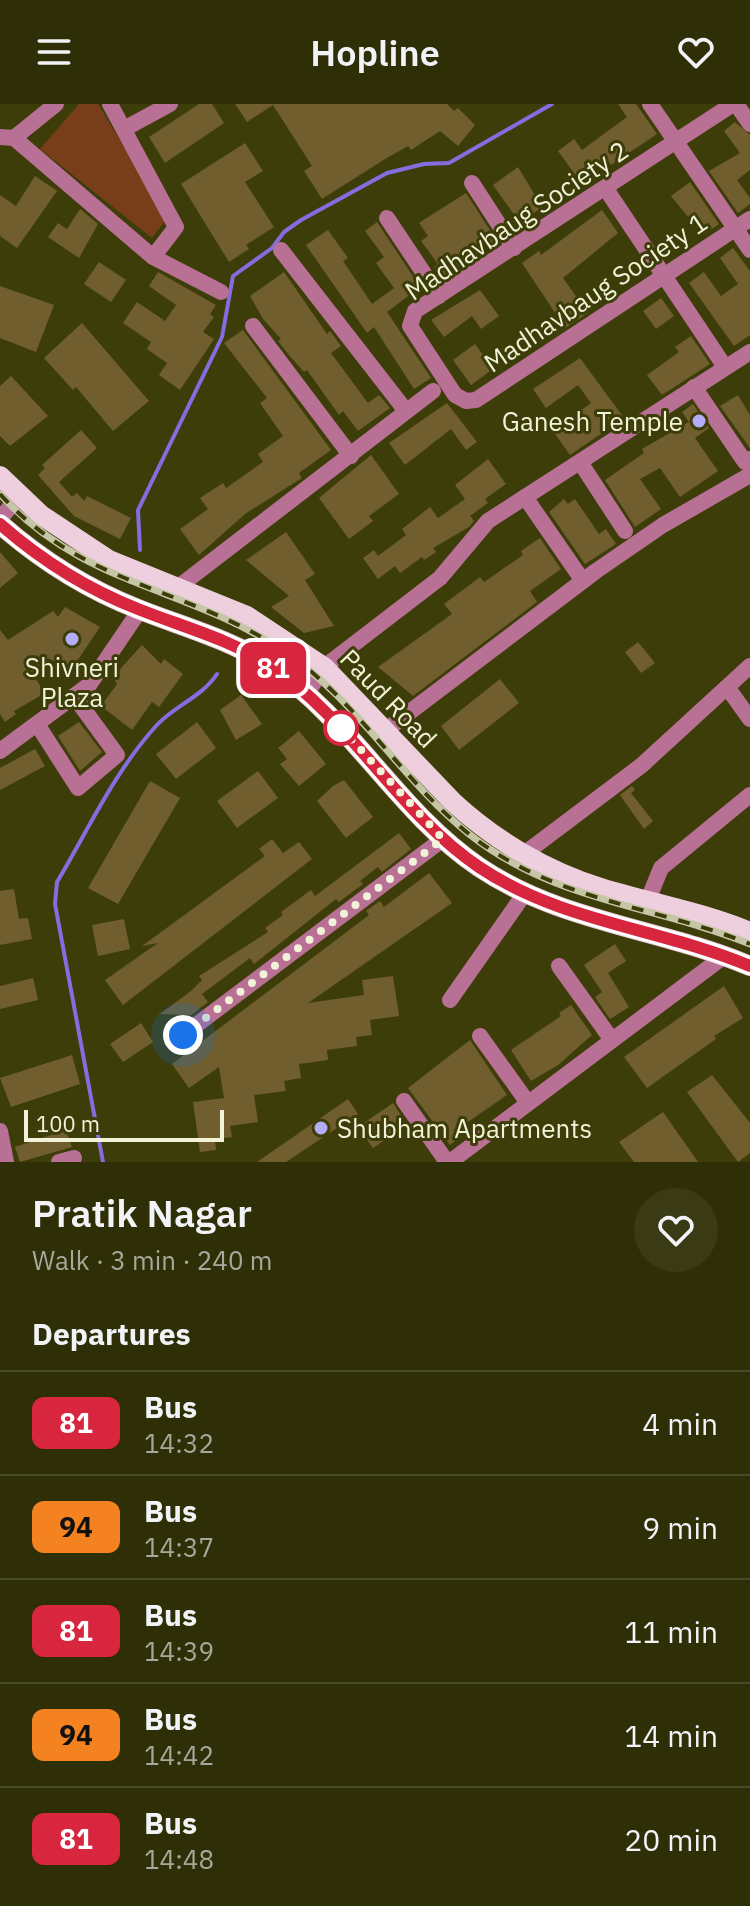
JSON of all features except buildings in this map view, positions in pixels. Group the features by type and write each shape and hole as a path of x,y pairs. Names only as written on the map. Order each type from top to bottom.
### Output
{"main road":[{"name":"Paud Road","path":"0,476 62,531 109,560 247,616 324,667 472,820 524,854 573,878 750,932"},
{"path":"0,521 59,569 140,610 244,651 307,693 443,839 478,866 525,893 577,915 750,966"}],"street":[{"path":"56,104 7,138 153,257 221,292"},
{"path":"110,104 176,227 153,257"},
{"path":"124,129 170,104"},
{"path":"650,104 750,250"},
{"path":"735,104 750,124"},
{"name":"Madhavbaug Society 2","path":"466,401 455,395 410,326 415,311 735,104"},
{"path":"472,183 514,248"},
{"path":"606,189 725,367"},
{"path":"387,218 439,296"},
{"name":"Madhavbaug Society 1","path":"466,401 476,400 750,219"},
{"path":"281,250 406,411"},
{"path":"253,326 351,456"},
{"path":"307,693 324,667 440,578 488,521 725,367 749,355"},
{"path":"694,387 745,462 750,459"},
{"path":"177,588 433,391"},
{"path":"580,462 625,531"},
{"path":"386,730 583,581 663,525 750,475"},
{"path":"0,521 19,496"},
{"path":"525,497 583,581"},
{"path":"0,751 89,685 140,610"},
{"path":"524,854 642,765 750,666"},
{"path":"727,687 750,719"},
{"path":"37,724 78,788 117,755 74,696"},
{"path":"648,900 661,868 750,795"},
{"path":"183,1035 443,839"},
{"path":"450,1000 525,893"},
{"path":"404,1101 449,1162 723,957"},
{"path":"559,966 612,1040"},
{"path":"480,1036 528,1103"},
{"path":"0,1131 6,1162"}],"shaded area":[{"path":"79,104 98,104 167,218 152,238 40,149"}],"waterway":[{"path":"140,550 138,510 222,337 233,276 272,248 284,232 301,220 387,173 424,164 449,163 552,104"},
{"path":"103,1162 55,904 57,882 115,781 141,743 163,719 204,689 217,674"}],"railway":[{"path":"0,494 32,524 65,548 100,567 243,627 279,648 331,690 444,812 502,857 570,888 750,944"}],"bus line":[{"name":"81","path":"0,524 59,569 111,598 220,639 270,666 320,706 434,832 500,880 577,915 750,966"}],"place":[{"name":"Ganesh Temple","path":"699,421"},
{"name":"Shivneri Plaza","path":"72,639"},
{"name":"Shubham Apartments","path":"321,1128"}],"route":[{"path":"183,1035 443,839 412,809 341,728"}]}
